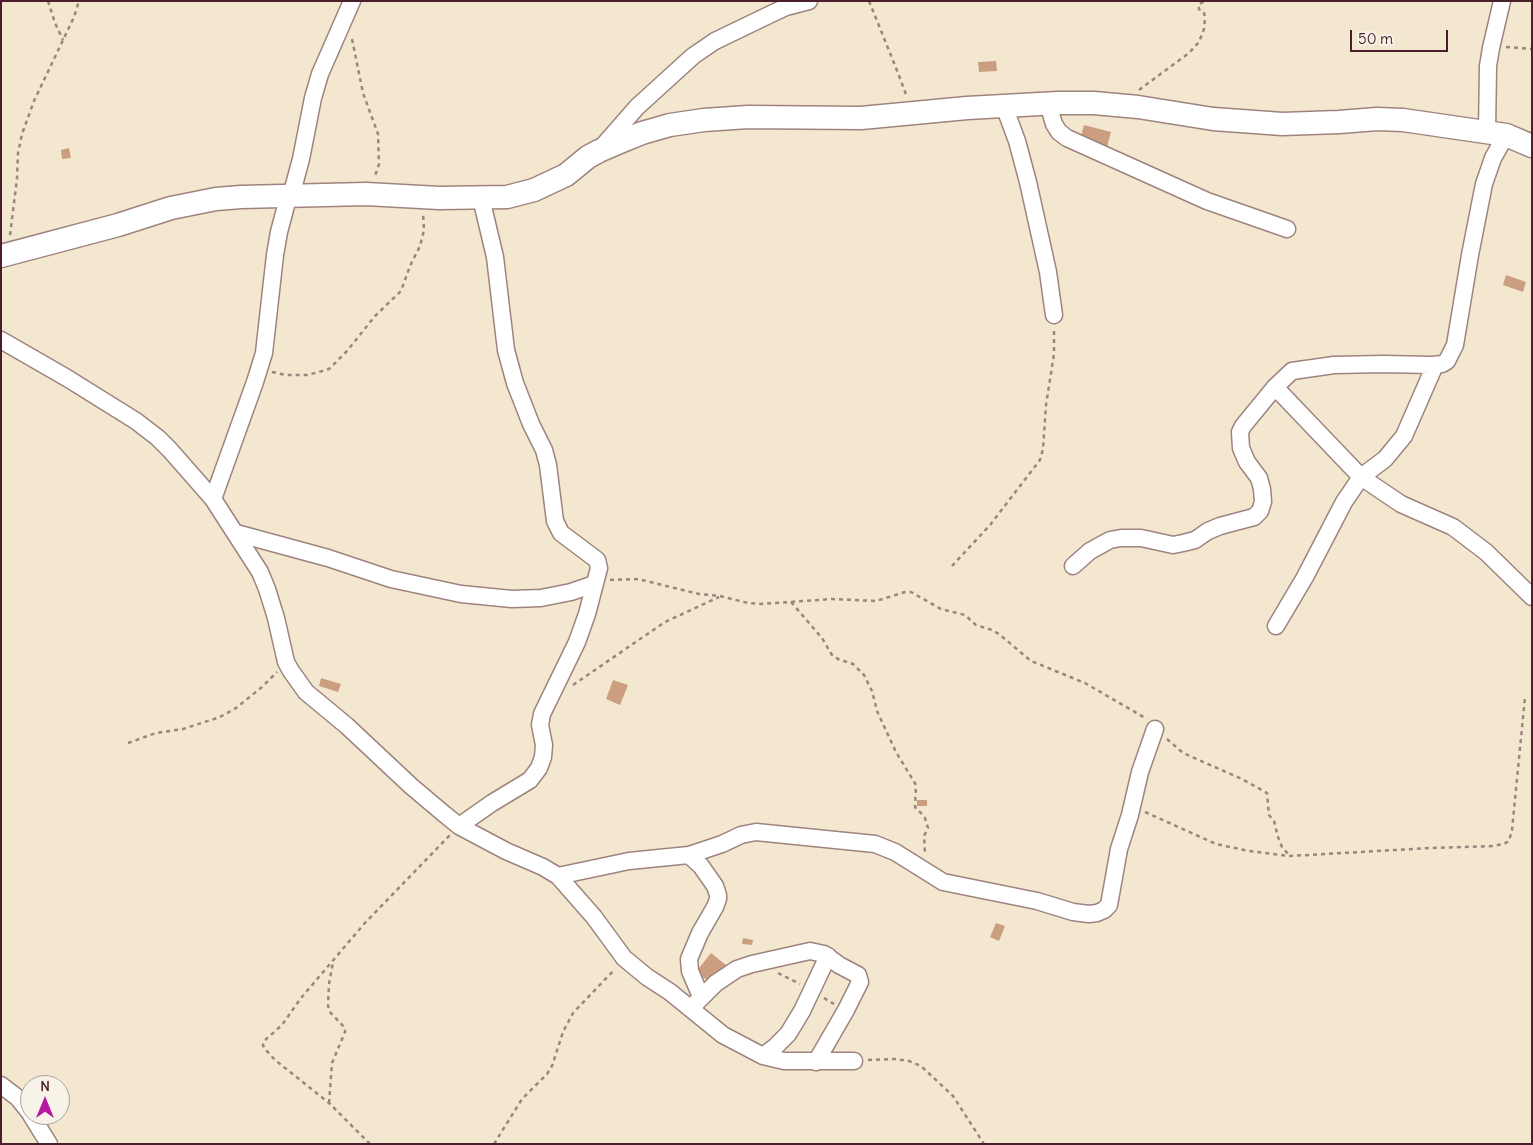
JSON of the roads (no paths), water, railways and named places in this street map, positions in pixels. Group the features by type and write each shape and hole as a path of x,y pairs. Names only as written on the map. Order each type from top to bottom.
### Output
{"street":[{"path":"599,151 637,107 693,56 715,41 771,14 786,7 810,1"},
{"path":"1072,566 1090,550 1110,540 1140,538 1173,545 1195,540 1208,531 1220,526 1254,518 1260,512 1263,502 1262,489 1259,478 1247,462 1241,448 1240,432 1275,387 1292,371 1352,364 1435,365 1447,361 1456,345 1470,254 1484,184 1494,158 1496,133 1488,66 1502,1"},
{"path":"213,499 260,370 264,352 279,232 301,159 313,98 320,74 350,7"},
{"path":"5,255 118,225 171,208 198,202 241,197 366,194 439,198 507,197 534,190 566,175 588,157 642,133 670,125 704,120 748,117 861,118 967,108 1048,104 1101,104 1138,107 1213,119 1273,123 1339,122 1377,119 1403,120 1496,133 1532,146"},
{"path":"1048,104 1054,124 1059,132 1067,138 1207,201 1287,230"},
{"path":"1004,106 1017,141 1028,182 1048,272 1054,315"},
{"path":"459,826 492,802 530,780 539,768 544,745 540,725 542,714 577,642 587,614 599,568 597,560 562,533 556,520 544,450 528,416 508,359 495,257 482,198"},
{"path":"2,341 136,420 158,438 213,499 260,572 276,618 286,662 306,692 367,744 411,786 459,826 558,876 594,917 624,958 696,1002 723,1035 763,1056 784,1061 854,1061"},
{"path":"1276,626 1344,502 1361,477 1385,459 1404,436 1435,365"},
{"path":"1275,387 1361,477 1401,504 1453,527 1486,552 1532,597"},
{"path":"236,533 328,558 391,579 461,594 512,599 541,598 571,592 594,584"},
{"path":"558,876 629,861 689,855 722,844 741,835 756,832 874,844 895,852 943,882 1037,901 1073,912 1097,913 1109,905 1119,849 1140,772 1155,729"},
{"path":"689,855 701,866 715,886 718,895 715,907 700,933 689,959 696,1002"},
{"path":"696,1002 726,975 737,969 810,951 828,956 858,976 860,982 857,991 816,1062"},
{"path":"763,1056 788,1034 802,1011 828,956"},
{"path":"1,1085 20,1100"},
{"path":"38,1125 49,1144"}]}
